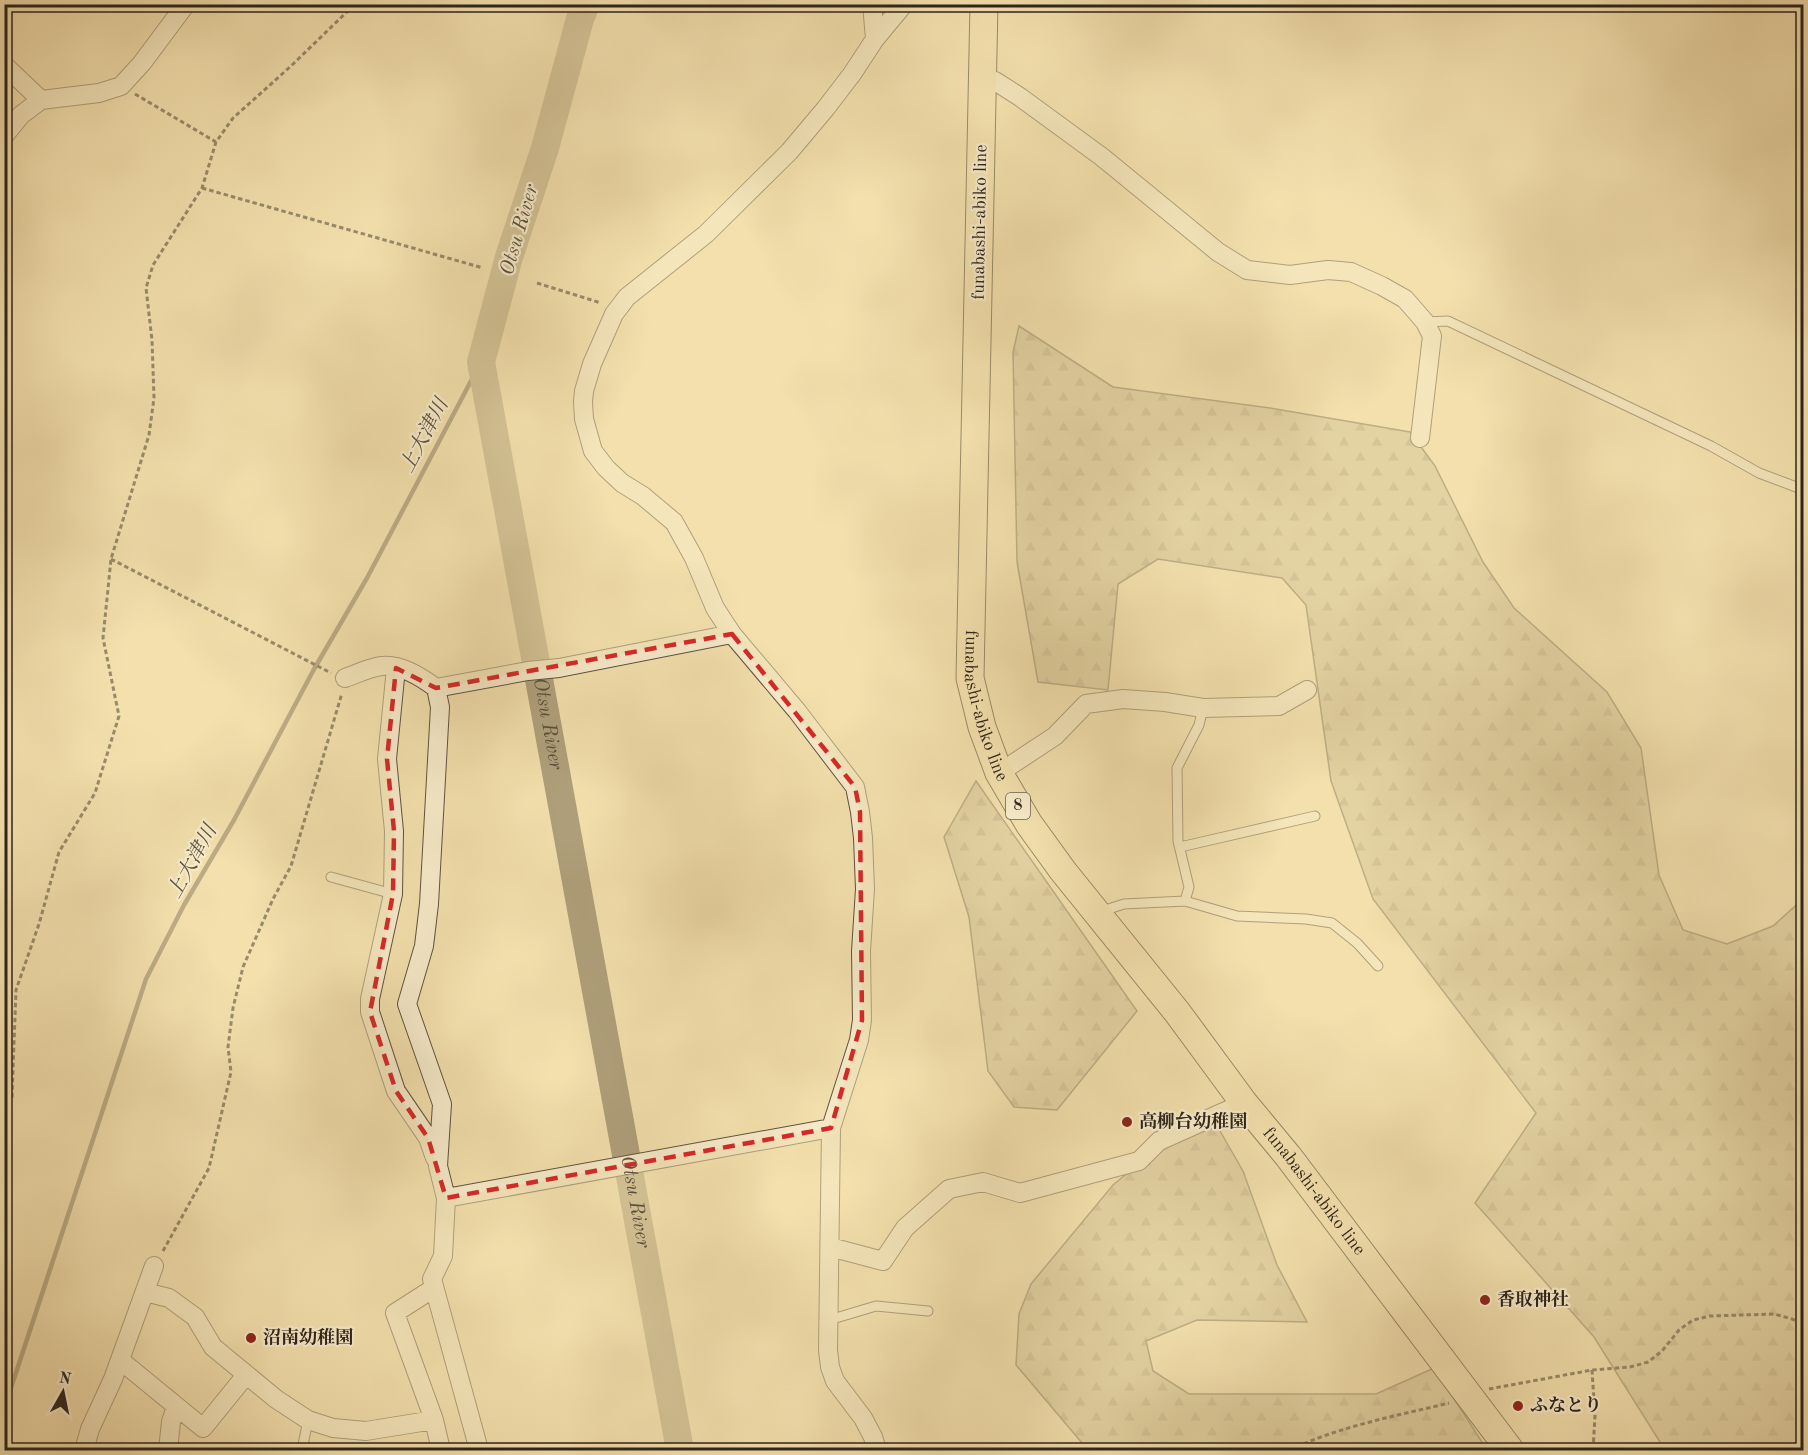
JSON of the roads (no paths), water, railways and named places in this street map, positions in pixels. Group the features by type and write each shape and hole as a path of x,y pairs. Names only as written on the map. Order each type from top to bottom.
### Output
{"main road":[{"name":"funabashi-abiko line","path":"984,4 970,678 982,727 999,773 1029,824 1096,913 1177,1012 1244,1103 1288,1156 1510,1450"}],"street":[{"path":"4,136 21,115 41,100 99,93 121,86 142,63 186,4"},
{"path":"872,4 875,39"},
{"path":"877,1450 863,1418 836,1382 830,1367 828,1350 831,1128 859,1040 862,1020 861,951 865,889 863,838 855,787 797,711 732,634 715,608 694,558 674,522 606,468 593,451 584,418 583,402 592,364 617,308 627,297 706,234 781,160 839,91 875,39 904,4"},
{"path":"4,65 41,100"},
{"path":"983,82 995,81 1020,96 1102,157 1218,252 1247,270 1290,275 1328,270 1352,272 1405,300 1425,322 1431,336 1419,438"},
{"path":"435,688 528,671 559,668 732,634"},
{"path":"345,678 383,666 419,675 435,688 440,707 429,904 424,946 407,1004 442,1104 438,1166"},
{"path":"396,668 387,759 394,831 393,894 370,999 370,1012 396,1091 428,1138 446,1198 442,1256 432,1278 479,1450"},
{"path":"999,773 1055,736 1086,704 1123,699 1203,708 1279,706 1307,690"},
{"path":"830,1247 883,1261 905,1228 949,1189 983,1182 1020,1193 1138,1161 1160,1142 1244,1103"},
{"path":"446,1198 831,1128"},
{"path":"84,1450 90,1429 114,1379 154,1266"},
{"path":"434,1288 395,1313 434,1420 441,1450"},
{"path":"145,1292 169,1298 195,1317 213,1347 276,1400 308,1420 333,1428 366,1431 434,1420"},
{"path":"120,1360 203,1428 246,1376"},
{"path":"168,1450 171,1422 176,1406"}],"lane":[{"path":"1425,322 1448,321 1712,446 1759,473 1803,490"},
{"path":"1185,901 1189,887 1180,847 1177,768 1199,725 1203,708"},
{"path":"1180,847 1315,816"},
{"path":"331,877 393,894"},
{"path":"1096,913 1124,904 1185,901 1237,916 1306,919 1332,923 1357,943 1378,966"},
{"path":"829,1320 876,1306 928,1311"},
{"path":"302,1450 308,1420"}],"waterway":[{"name":"Otsu River","path":"586,4 545,148 509,257 481,362 680,1450"},
{"name":"上大津川","path":"4,1409 146,979 184,905 234,820 313,671 367,578 481,362"}],"place":[{"name":"高柳台幼稚園","path":"1127,1122"},
{"name":"香取神社","path":"1485,1300"},
{"name":"沼南幼稚園","path":"251,1338"},
{"name":"ふなとり","path":"1518,1406"}]}
